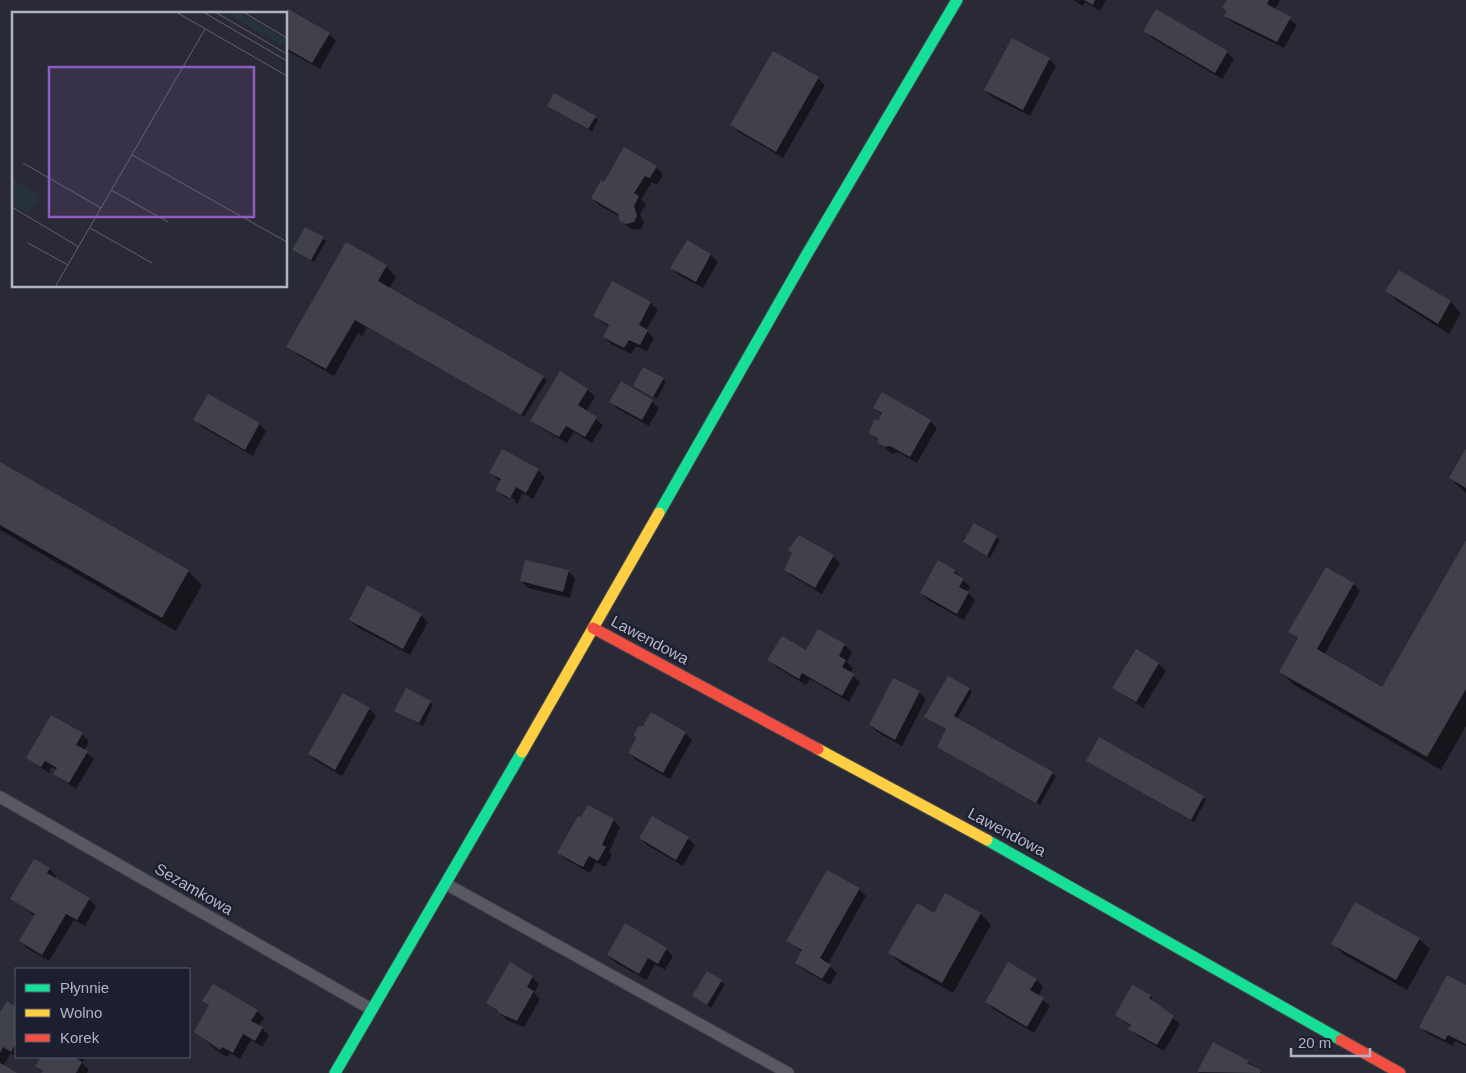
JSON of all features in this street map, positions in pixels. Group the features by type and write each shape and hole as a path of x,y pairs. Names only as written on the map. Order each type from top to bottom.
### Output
{"street":[{"path":"335,1073 446,884 807,254 957,0"},
{"name":"Lawendowa","path":"593,628 1035,866 1400,1073"}],"lane":[{"name":"Sezamkowa","path":"0,797 371,1009"},
{"path":"446,884 788,1073"}],"building":[{"path":"1084,0 1095,0 1093,5"},
{"path":"1227,0 1269,0 1267,4 1291,17 1277,42 1224,16 1227,11 1222,8"},
{"path":"288,9 330,33 312,63 288,49"},
{"path":"1156,9 1228,51 1215,73 1143,31"},
{"path":"1012,38 1050,58 1023,110 984,90"},
{"path":"773,51 819,77 776,152 730,125"},
{"path":"554,93 596,116 588,129 547,106"},
{"path":"624,147 657,166 650,178 645,176 634,193 639,196 634,206 637,216 634,222 626,224 620,221 618,214 591,198 601,180 604,182"},
{"path":"305,227 324,237 311,260 292,250"},
{"path":"687,240 711,254 696,282 670,268"},
{"path":"346,242 387,265 378,281 544,376 521,415 355,320 326,369 286,347"},
{"path":"1399,270 1451,301 1438,324 1385,291"},
{"path":"612,281 651,302 639,325 648,330 640,345 629,340 624,348 603,337 609,325 593,316"},
{"path":"643,367 664,378 653,397 633,386"},
{"path":"560,371 588,389 578,405 597,417 585,437 566,426 559,437 530,421"},
{"path":"621,381 653,400 642,420 609,402"},
{"path":"882,392 931,420 910,457 890,446 885,447 878,443 877,438 868,433 875,419 878,421 882,413 873,408"},
{"path":"208,394 260,423 245,450 193,420"},
{"path":"1466,448 1466,488 1449,478"},
{"path":"502,449 539,469 526,493 516,487 510,498 495,490 501,479 489,473"},
{"path":"0,462 189,570 162,618 0,525"},
{"path":"974,523 997,536 987,556 963,542"},
{"path":"799,535 834,555 815,588 784,570 792,553 788,550"},
{"path":"1466,540 1466,689 1427,757 1279,672 1298,638 1288,632 1326,567 1354,583 1317,649 1382,687"},
{"path":"525,560 569,570 563,592 520,581"},
{"path":"938,560 955,570 954,573 964,579 959,587 969,592 957,614 920,593"},
{"path":"367,585 422,614 403,649 349,620"},
{"path":"818,629 845,644 839,656 846,660 842,667 854,674 842,696 802,673 799,679 767,660 782,636 806,650"},
{"path":"1136,649 1159,663 1136,702 1112,688"},
{"path":"948,676 970,688 954,716 1053,772 1036,803 937,747 946,729 924,717"},
{"path":"893,678 920,691 895,740 869,725"},
{"path":"406,688 431,701 419,723 394,711"},
{"path":"343,693 370,708 335,770 308,754"},
{"path":"651,712 686,732 663,773 628,753 636,739 634,734 638,727 643,726"},
{"path":"51,715 83,733 76,745 88,751 69,783 53,774 57,768 45,761 41,767 26,758"},
{"path":"1099,737 1204,796 1191,820 1086,761"},
{"path":"588,805 614,819 602,845 606,847 598,861 589,856 583,867 557,853 578,816 581,817"},
{"path":"652,816 689,837 676,860 639,838"},
{"path":"34,859 50,868 47,873 90,898 77,920 66,914 42,955 19,941 35,914 10,899"},
{"path":"827,870 860,888 820,958 831,965 822,979 795,963 802,950 786,941"},
{"path":"945,893 981,913 942,983 888,953 917,903 934,913"},
{"path":"1355,902 1420,938 1396,980 1331,944"},
{"path":"625,923 667,948 658,964 648,958 639,974 607,955"},
{"path":"510,962 533,976 527,987 534,991 517,1021 499,1013 486,1003"},
{"path":"1008,962 1037,979 1030,990 1044,998 1027,1027 985,1002"},
{"path":"707,971 722,980 707,1005 692,996"},
{"path":"1447,975 1466,985 1466,1044 1448,1035 1445,1040 1419,1027"},
{"path":"213,984 258,1010 251,1021 263,1027 255,1041 243,1034 233,1053 222,1047 220,1050 194,1032 209,1005 202,1001"},
{"path":"1132,985 1151,995 1149,998 1174,1016 1157,1045 1128,1029 1131,1025 1115,1015"},
{"path":"7,1001 15,1006 15,1045 11,1052 3,1047 0,1053 0,1012"},
{"path":"1213,1042 1249,1061 1247,1063 1261,1070 1260,1073 1197,1072"},
{"path":"40,1058 76,1058 82,1062 76,1073 41,1073 43,1071 35,1066"},
{"path":"0,1063 17,1073 0,1073"}],"traffic: fast":[{"path":"659,513 807,254 957,0"},
{"path":"335,1073 522,752"},
{"path":"987,840 1341,1040"}],"traffic: slow":[{"path":"522,752 659,513"},
{"path":"818,749 987,840"}],"traffic: jam":[{"path":"593,628 818,749"},
{"path":"1341,1040 1400,1073"}]}
